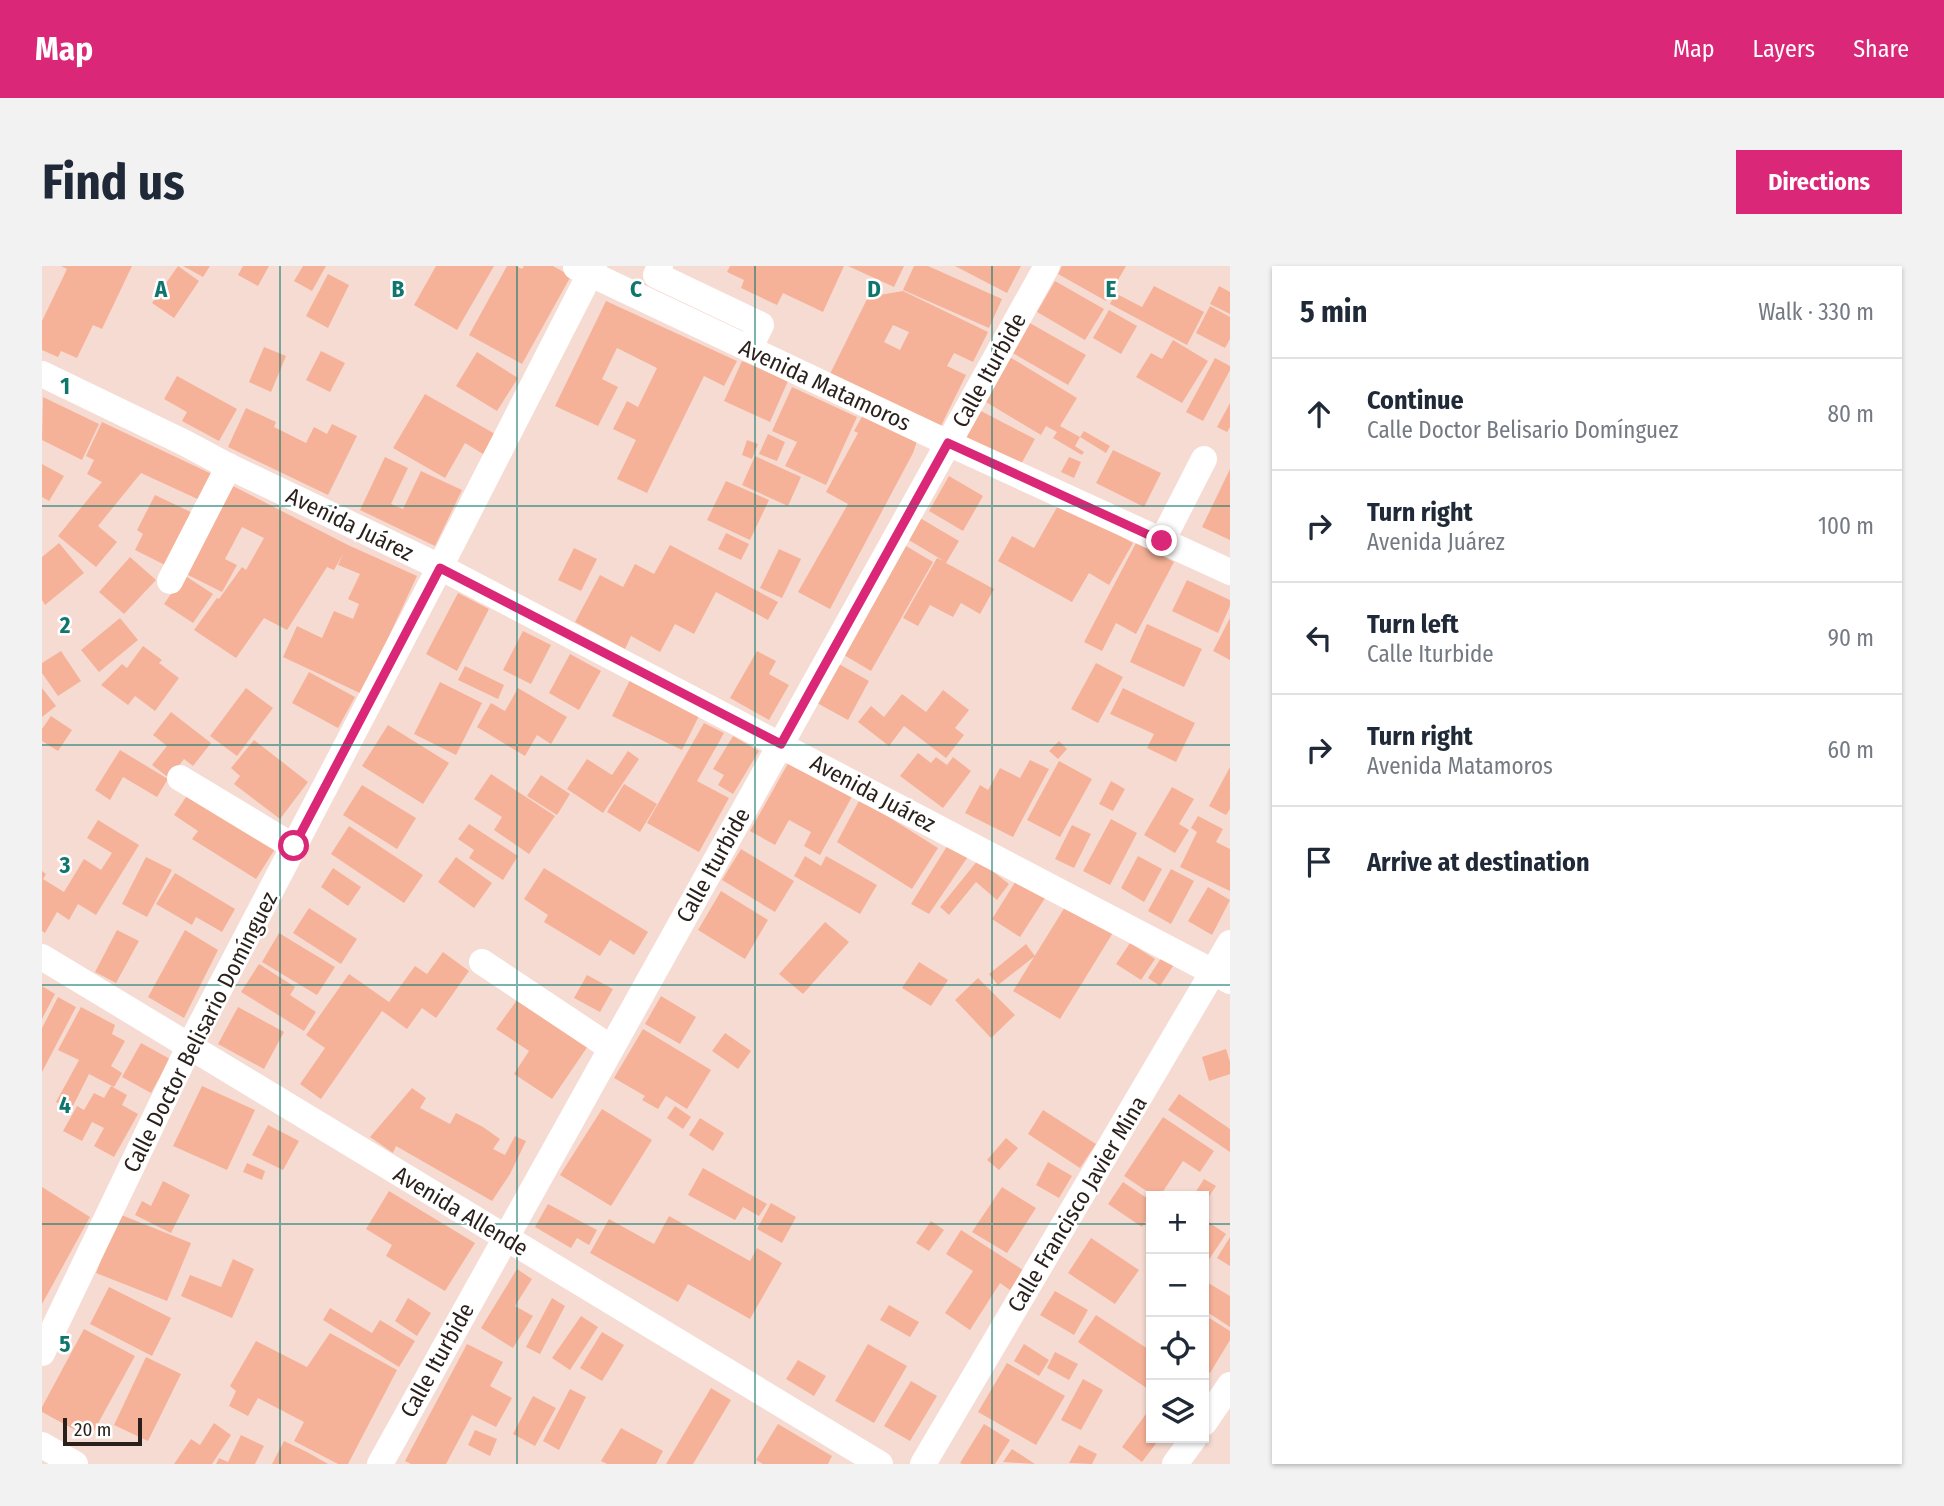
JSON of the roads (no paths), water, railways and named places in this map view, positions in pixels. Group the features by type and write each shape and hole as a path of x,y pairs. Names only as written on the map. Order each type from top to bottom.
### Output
{"street":[{"path":"660,266 656,275 761,325 749,349"},
{"name":"Calle Iturbide","path":"380,1464 1047,266"},
{"name":"Avenida Matamoros","path":"586,269 948,443 1230,572"},
{"name":"Calle Doctor Belisario Domínguez","path":"42,1353 190,1045 440,568 586,269"},
{"name":"Avenida Juárez","path":"43,377 440,568 1222,977"},
{"path":"1162,541 1203,459"},
{"path":"170,581 229,466"},
{"path":"180,778 294,846"},
{"name":"Calle Francisco Javier Mina","path":"923,1464 1222,977 1230,943"},
{"name":"Avenida Allende","path":"42,957 880,1464"},
{"path":"482,962 611,1048"},
{"path":"1209,1416 1230,1385"},
{"path":"1175,1464 1190,1443"},
{"path":"42,1445 75,1464"}]}
